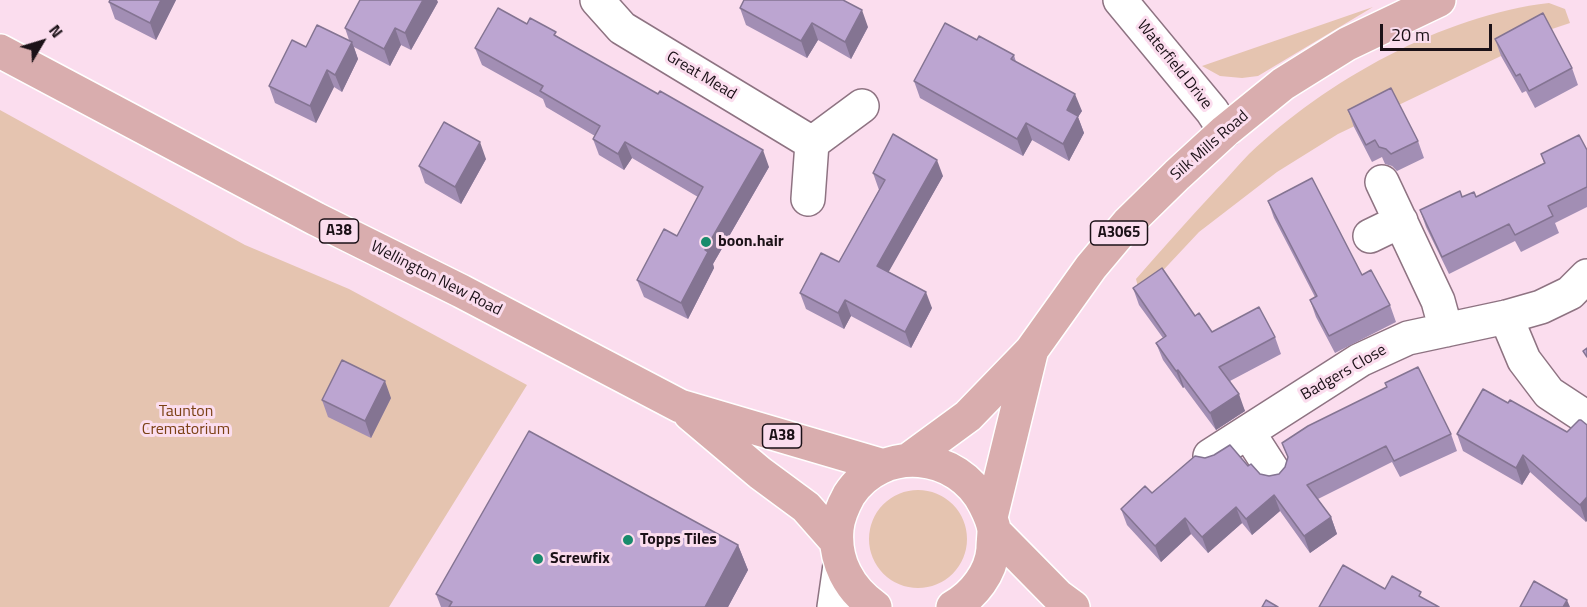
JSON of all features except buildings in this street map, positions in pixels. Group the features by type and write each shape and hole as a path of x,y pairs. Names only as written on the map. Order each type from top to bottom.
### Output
{"main road":[{"name":"Silk Mills Road","path":"838,553 837,522 854,488 868,475 896,463 968,416 1031,351 1091,267 1128,223 1177,175 1225,131 1283,84 1347,44 1439,0"},
{"name":"Wellington New Road","path":"0,51 316,219 461,291 680,406 760,473 806,507 838,553"},
{"name":"Silk Mills Road","path":"953,607 964,601 982,582 992,558 992,524 1031,351"},
{"name":"Wellington New Road","path":"680,406 896,463"},
{"name":"A38","path":"896,463 935,462 959,474 979,493 992,524 1058,596 1073,607"},
{"name":"A38","path":"838,553 853,588 875,607"}],"street":[{"name":"Great Mead","path":"597,0 622,28 812,143"},
{"name":"Waterfield Drive","path":"1120,0 1212,111 1225,131"},
{"path":"808,199 812,143 862,106"},
{"path":"1382,182 1438,301 1446,330"},
{"path":"1370,236 1401,220"},
{"name":"Badgers Close","path":"1210,456 1360,360 1408,338 1541,307 1570,293 1587,276"},
{"path":"1506,317 1524,360 1549,393 1587,418"},
{"path":"1248,432 1275,474"},
{"path":"834,607 838,553"}],"green space":[{"path":"1549,3 1565,9 1570,23 1549,30 1501,56 1338,134 1277,172 1199,232 1140,295 1136,279 1175,235 1249,154 1313,101 1350,77 1428,37 1468,21 1509,10"},
{"path":"1373,7 1258,76 1242,78 1220,76 1202,66"},
{"name":"Taunton Crematorium","path":"0,110 245,245 349,289 527,385 389,607 0,607"},
{"path":"918,490 928,491 945,498 959,512 966,529 966,549 959,566 945,580 928,587 918,588 908,587 891,580 877,566 870,549 869,539 870,529 877,512 891,498 908,491"}],"place":[{"name":"boon.hair","path":"706,242"},
{"name":"Topps Tiles","path":"628,540"},
{"name":"Screwfix","path":"538,559"}]}
